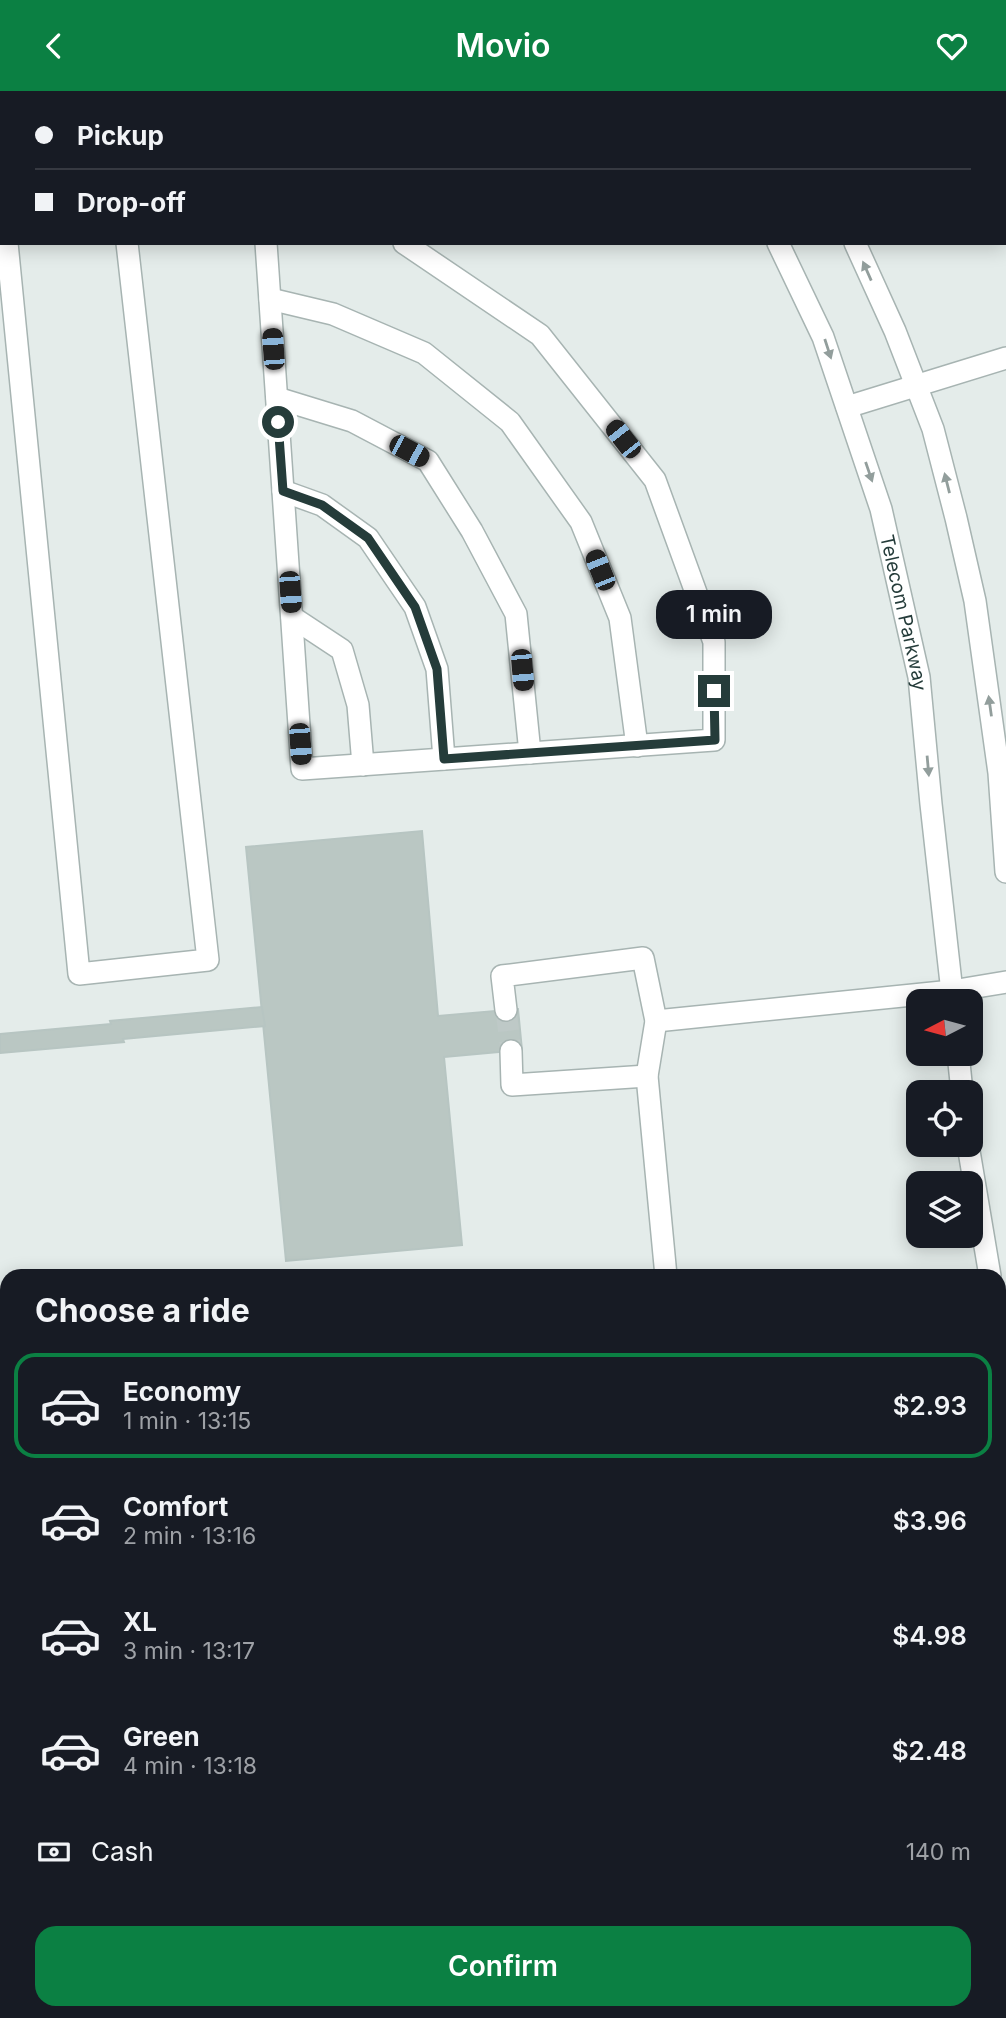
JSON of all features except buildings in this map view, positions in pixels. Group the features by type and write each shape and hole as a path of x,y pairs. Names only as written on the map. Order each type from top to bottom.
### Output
{"street":[{"path":"7,245 79,974 208,960 127,245"},
{"path":"266,245 302,769 715,740 714,642 655,480 541,335 407,245"},
{"name":"Telecom Parkway","path":"779,245 824,337 881,509 919,677 952,989"},
{"path":"856,245 895,331 933,429 975,601 999,773 1006,872"},
{"path":"270,299 333,314 424,353 510,422 581,521 620,618 636,746"},
{"path":"847,407 1006,358"},
{"path":"277,398 352,421 428,461 472,531 516,614 530,753"},
{"path":"283,491 322,505 368,538 415,607 437,669 444,759"},
{"path":"292,617 342,650 358,705 363,765"},
{"path":"506,1010 502,977 643,958 656,1021 647,1076 665,1269"},
{"path":"980,989 1006,982"},
{"path":"656,1021 906,1000"},
{"path":"510,1051 512,1085 647,1076"},
{"path":"970,1157 989,1269"}],"tunnel":[{"path":"506,1010 511,1051"}],"route":[{"path":"278,422 283,491 322,505 368,538 415,607 437,669 444,759 715,740 714,691"}]}
